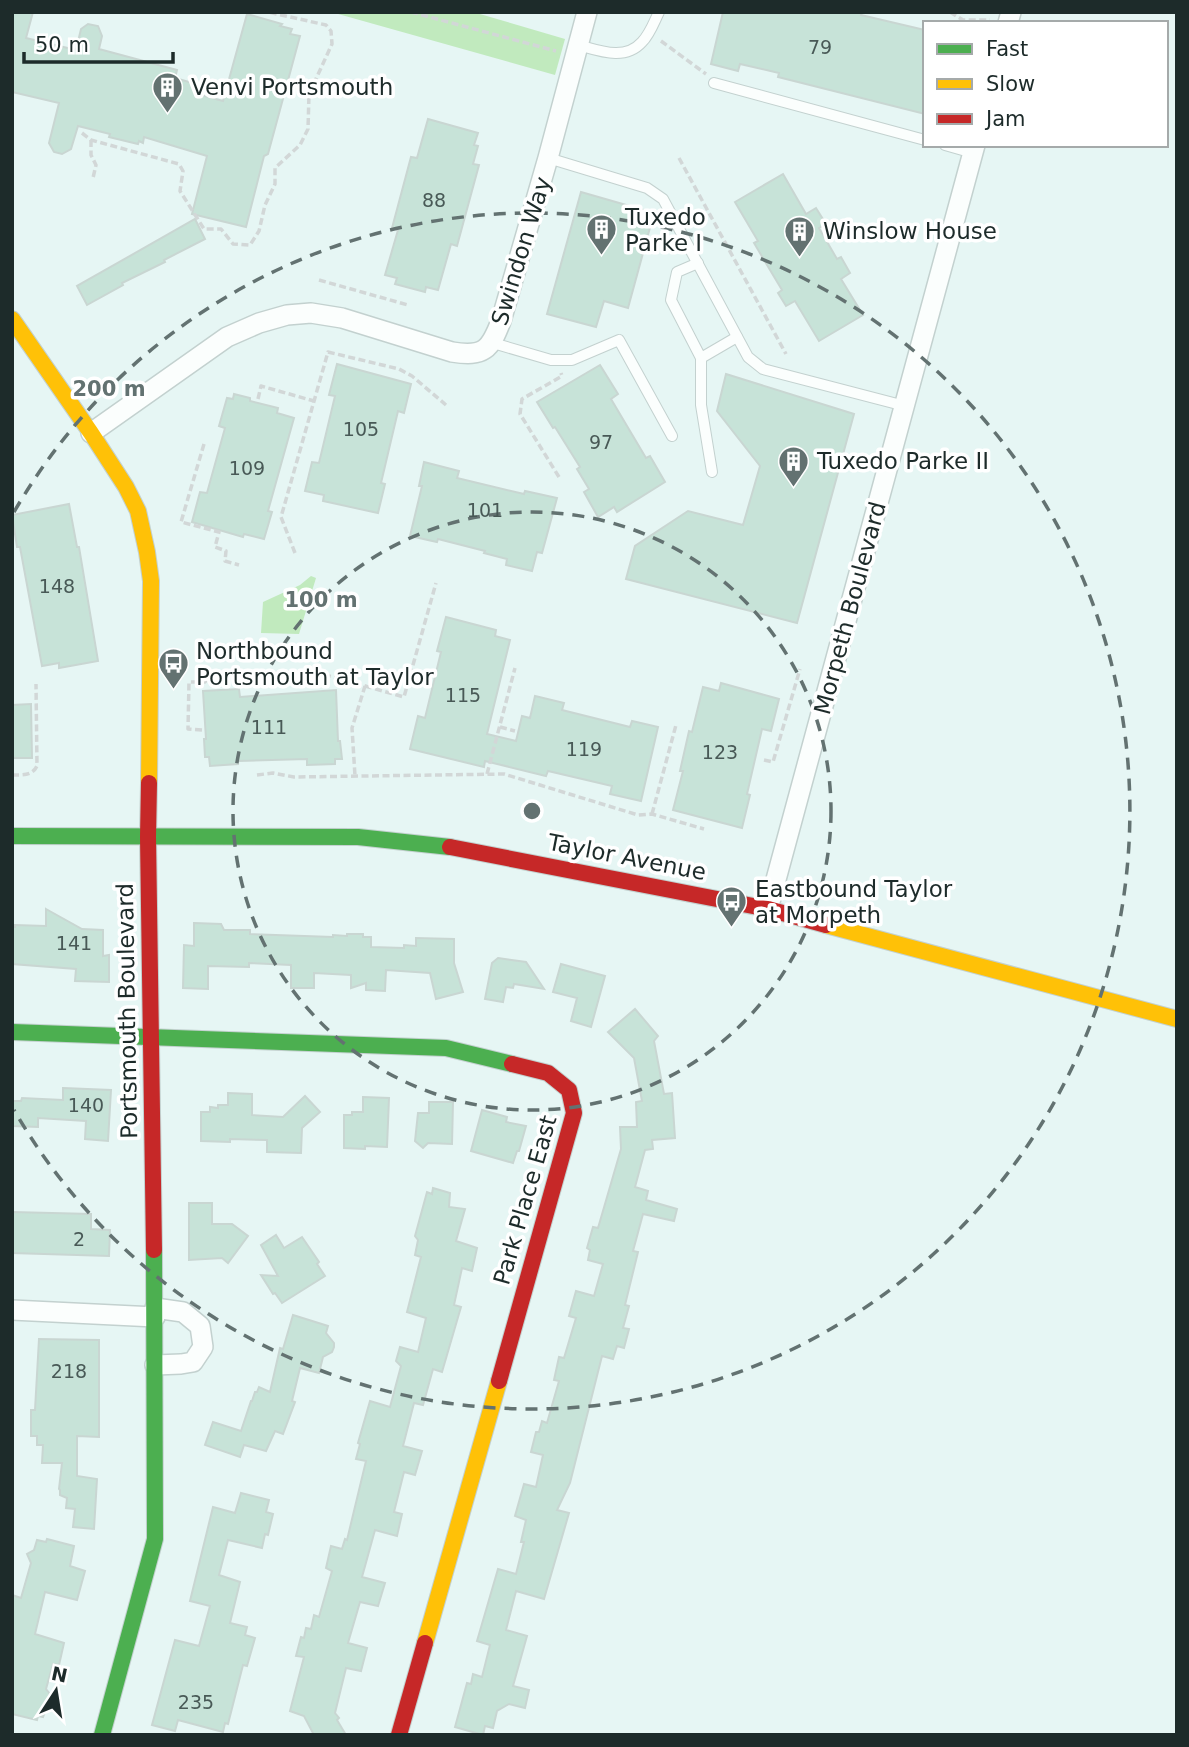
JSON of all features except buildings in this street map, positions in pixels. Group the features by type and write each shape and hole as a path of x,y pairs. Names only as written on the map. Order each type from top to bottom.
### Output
{"street":[{"name":"Swindon Way","path":"91,433 227,337 259,323 287,315 311,313 342,318 468,355 482,351 493,342 548,158 587,12"},
{"name":"Morpeth Boulevard","path":"768,909 974,149"},
{"name":"Portsmouth Boulevard","path":"12,320 126,487 138,510 151,581 148,837 155,1312 155,1539 102,1735"},
{"name":"Taylor Avenue","path":"12,836 358,837 454,847 768,909 1177,1019"},
{"name":"Park Place East","path":"12,1032 446,1048 548,1073 569,1090 574,1113 399,1735"},
{"path":"12,1310 183,1312 200,1326 203,1347 193,1362 155,1365"}],"lane":[{"path":"577,50 629,52 643,41 659,12"},
{"path":"714,83 923,139"},
{"path":"548,158 648,188 663,199 748,357 763,369 905,406"},
{"path":"698,263 677,272 671,300 701,358 701,405 712,472"},
{"path":"701,358 737,337"},
{"path":"493,342 551,360 572,360 619,340 672,436"}],"path":[{"path":"82,133 91,141 179,164 183,171 180,191 204,229 221,229 233,244 250,245 259,231 265,205 275,184 275,168 300,145 308,129 309,94 332,44 331,31 326,25 268,12"},
{"path":"950,12 963,20 1009,18"},
{"path":"414,13 577,50"},
{"path":"649,31 708,75 715,77 714,83"},
{"path":"91,141 91,155 96,165 93,178"},
{"path":"679,158 786,354"},
{"path":"319,280 408,305"},
{"path":"295,553 281,517 328,352 399,369 412,376 446,405"},
{"path":"557,360 562,376 522,399 520,414 559,477"},
{"path":"258,399 261,387 314,401"},
{"path":"204,444 181,522 219,532 215,547 226,551 225,561 239,565"},
{"path":"202,730 188,729 189,682 205,682 210,676 312,671 404,697 436,583"},
{"path":"487,774 515,668"},
{"path":"764,760 773,762 800,669"},
{"path":"12,775 27,775 35,771 37,766 36,684"},
{"path":"355,776 352,728 365,686"},
{"path":"652,814 676,725"},
{"path":"500,727 515,731"},
{"path":"257,775 273,773 294,777 504,774 639,815 652,814 704,829"}],"green space":[{"path":"331,12 473,12 565,39 555,75"},
{"path":"311,576 316,578 299,634 261,633 263,602 300,585"}],"traffic: fast":[{"path":"12,836 358,837 450,847"},
{"path":"12,1032 446,1048 512,1064"},
{"path":"102,1735 155,1539 154,1250"}],"traffic: slow":[{"path":"12,319 91,433 126,487 138,511 151,581 149,783"},
{"path":"826,925 1177,1019"},
{"path":"425,1643 499,1381"}],"traffic: jam":[{"path":"149,783 154,1250"},
{"path":"450,847 768,909 826,925"},
{"path":"499,1381 574,1113 569,1090 548,1073 512,1064"},
{"path":"399,1735 425,1643"}],"place":[{"name":"Venvi Portsmouth","path":"168,114"},
{"name":"Tuxedo Parke I","path":"602,257"},
{"name":"Winslow House","path":"800,258"},
{"name":"Tuxedo Parke II","path":"794,488"},
{"name":"Northbound Portsmouth at Taylor","path":"173,691"},
{"name":"Eastbound Taylor at Morpeth","path":"732,929"}]}
